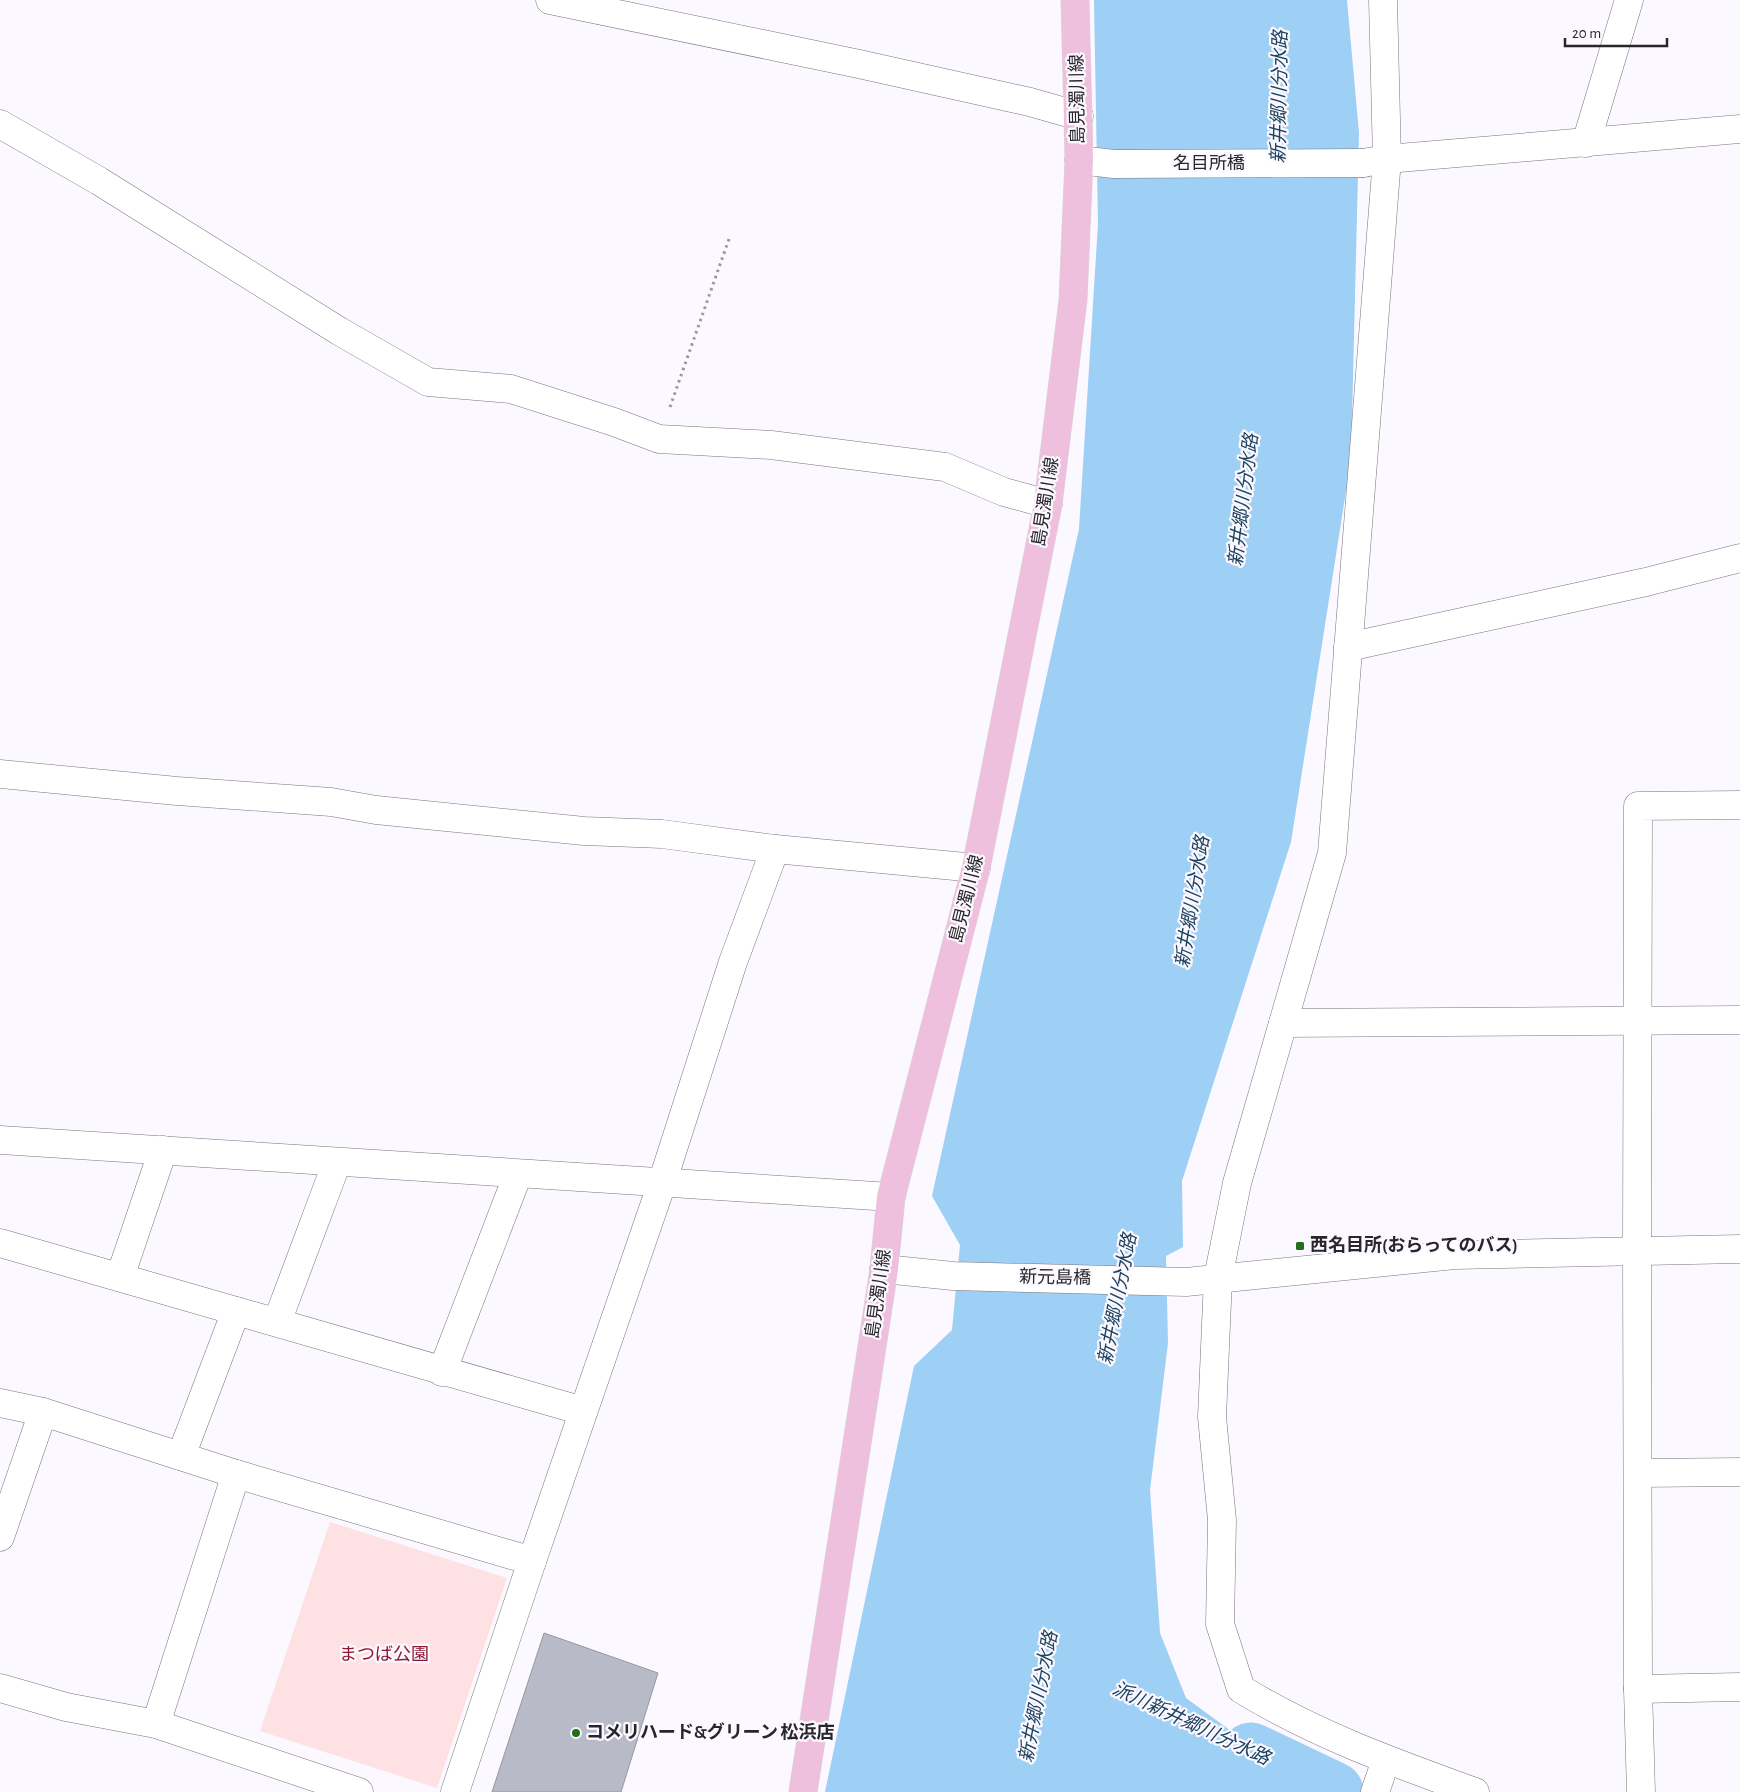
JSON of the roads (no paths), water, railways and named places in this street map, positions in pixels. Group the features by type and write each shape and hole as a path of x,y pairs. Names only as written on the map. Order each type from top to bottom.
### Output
{"main road":[{"name":"島見濁川線","path":"803,1792 884,1269 891,1197 976,868 1048,504 1073,300 1080,160 1075,0"}],"street":[{"path":"550,0 869,66 1030,102 1079,116"},
{"path":"1382,0 1371,161 1348,648 1332,853 1237,1182 1218,1278 1212,1417 1222,1520 1220,1624 1241,1689 1276,1710 1386,1760 1475,1792"},
{"path":"1586,143 1629,0"},
{"path":"0,124 107,186 339,332 428,382 511,389 614,422 659,439 771,445 945,467 1004,492 1048,504"},
{"name":"名目所橋","path":"1080,160 1114,164 1371,161 1740,130"},
{"path":"1348,648 1646,582 1740,558"},
{"path":"0,774 177,791 331,802 376,810 584,831 662,834 775,849 976,868"},
{"path":"1641,1792 1638,1689 1638,806 1740,805"},
{"path":"455,1792 662,1183 733,962 775,849"},
{"path":"1283,1023 1740,1020"},
{"path":"0,1140 891,1197"},
{"path":"120,1277 163,1150"},
{"path":"277,1322 337,1162"},
{"path":"442,1372 518,1174"},
{"path":"0,1243 277,1322 442,1372 583,1411"},
{"name":"新元島橋","path":"884,1269 954,1276 1186,1282 1455,1255 1740,1250"},
{"path":"181,1456 236,1311"},
{"path":"0,1403 43,1412 236,1474 532,1561"},
{"path":"0,1537 43,1412"},
{"path":"1639,1473 1740,1472"},
{"path":"156,1724 236,1474"},
{"path":"1638,1689 1740,1687"},
{"path":"0,1688 66,1707 156,1724 358,1792"},
{"path":"1375,1792 1386,1760"}],"water":[{"name":"新井郷川分水路","path":"1094,0 1347,0 1359,133 1351,459 1291,842 1182,1181 1183,1247 1166,1256 1168,1343 1150,1490 1160,1633 1186,1698 1231,1731 1331,1776 1325,1792 825,1792 914,1366 952,1330 960,1245 932,1196 1079,529 1098,224"}],"waterway":[{"name":"派川新井郷川分水路","path":"1251,1753 1333,1792"}],"place":[{"name":"西名目所(おらってのバス)","path":"1300,1246"},
{"name":"コメリハード&グリーン 松浜店","path":"576,1733"}],"park label":[{"name":"まつば公園","path":"384,1655"}]}
